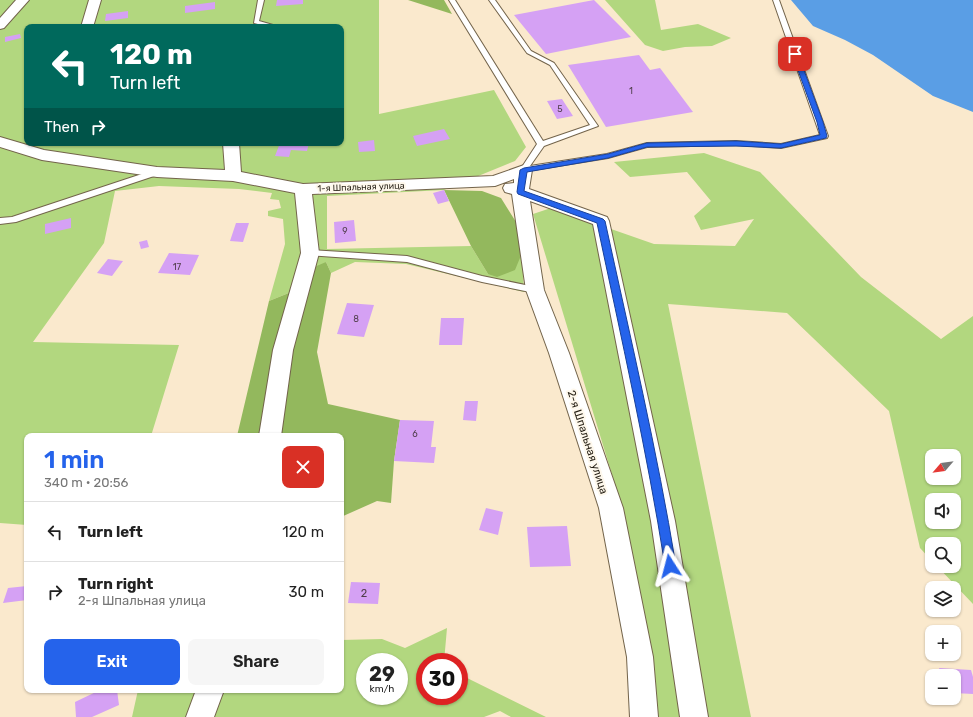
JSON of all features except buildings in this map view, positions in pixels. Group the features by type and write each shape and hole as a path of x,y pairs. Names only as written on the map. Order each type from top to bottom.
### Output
{"street":[{"path":"0,25 23,0"},
{"path":"88,24 95,0"},
{"name":"1-я Шпальная улица","path":"0,142 42,155 158,172 233,176 303,189 495,181 524,170"},
{"path":"231,146 233,176"},
{"name":"2-я Шпальная улица","path":"524,170 520,192 535,290 559,353 611,508 640,657 644,717"},
{"path":"495,181 520,192 601,221 663,521 694,717"},
{"path":"270,433 283,350 310,253 303,189"},
{"path":"200,717 209,693"}],"lane":[{"path":"260,24 254,23 261,0"},
{"path":"452,0 541,144"},
{"path":"492,0 529,52 552,64 594,126 541,144 524,170"},
{"path":"524,170 608,156 647,145 736,143 781,146 824,136 776,0"},
{"path":"0,222 13,220 158,172"},
{"path":"310,253 407,259 482,279 535,290"}],"green space":[{"path":"0,0 379,0 379,114 494,90 526,147 515,161 444,190 327,196 327,249 471,246 488,274 522,253 524,292 406,264 355,262 331,273 326,262 306,286 269,301 285,244 283,219 268,216 268,211 281,208 279,200 270,199 272,193 239,189 159,186 115,191 104,243 33,342 179,345 152,433 24,433 24,525 0,523"},
{"path":"408,0 444,0 452,14"},
{"path":"605,0 655,0 661,30 698,24 731,38 712,46 685,47 663,51 645,45"},
{"path":"704,153 760,172 861,277 941,339 973,316 973,604 961,591 961,581 951,581 944,573 961,573 961,537 925,537 925,553 920,548 889,411 787,313 668,304 751,717 656,717 654,663 616,488 533,214 551,208 654,244 735,246 754,219 701,230 694,216 711,201 687,172 630,177 614,162"},
{"path":"444,190 482,191 501,198 516,222 522,253 515,270 497,277 488,274 471,246"},
{"path":"326,262 331,273 317,352 328,404 400,420 394,461 391,503 377,501 344,516 344,433 238,433 269,301 306,286 312,268"},
{"path":"447,628 445,653 416,653 416,705 468,705 468,678 546,717 511,717 500,711 484,717 132,717 137,693 344,693 344,640 382,639 405,648"}],"water":[{"path":"791,0 973,0 973,112 933,96 873,55 845,40 813,26"}],"route":[{"path":"670,566 663,521 601,221 520,192 524,170 608,156 647,145 736,143 781,146 824,136 795,54"}]}
